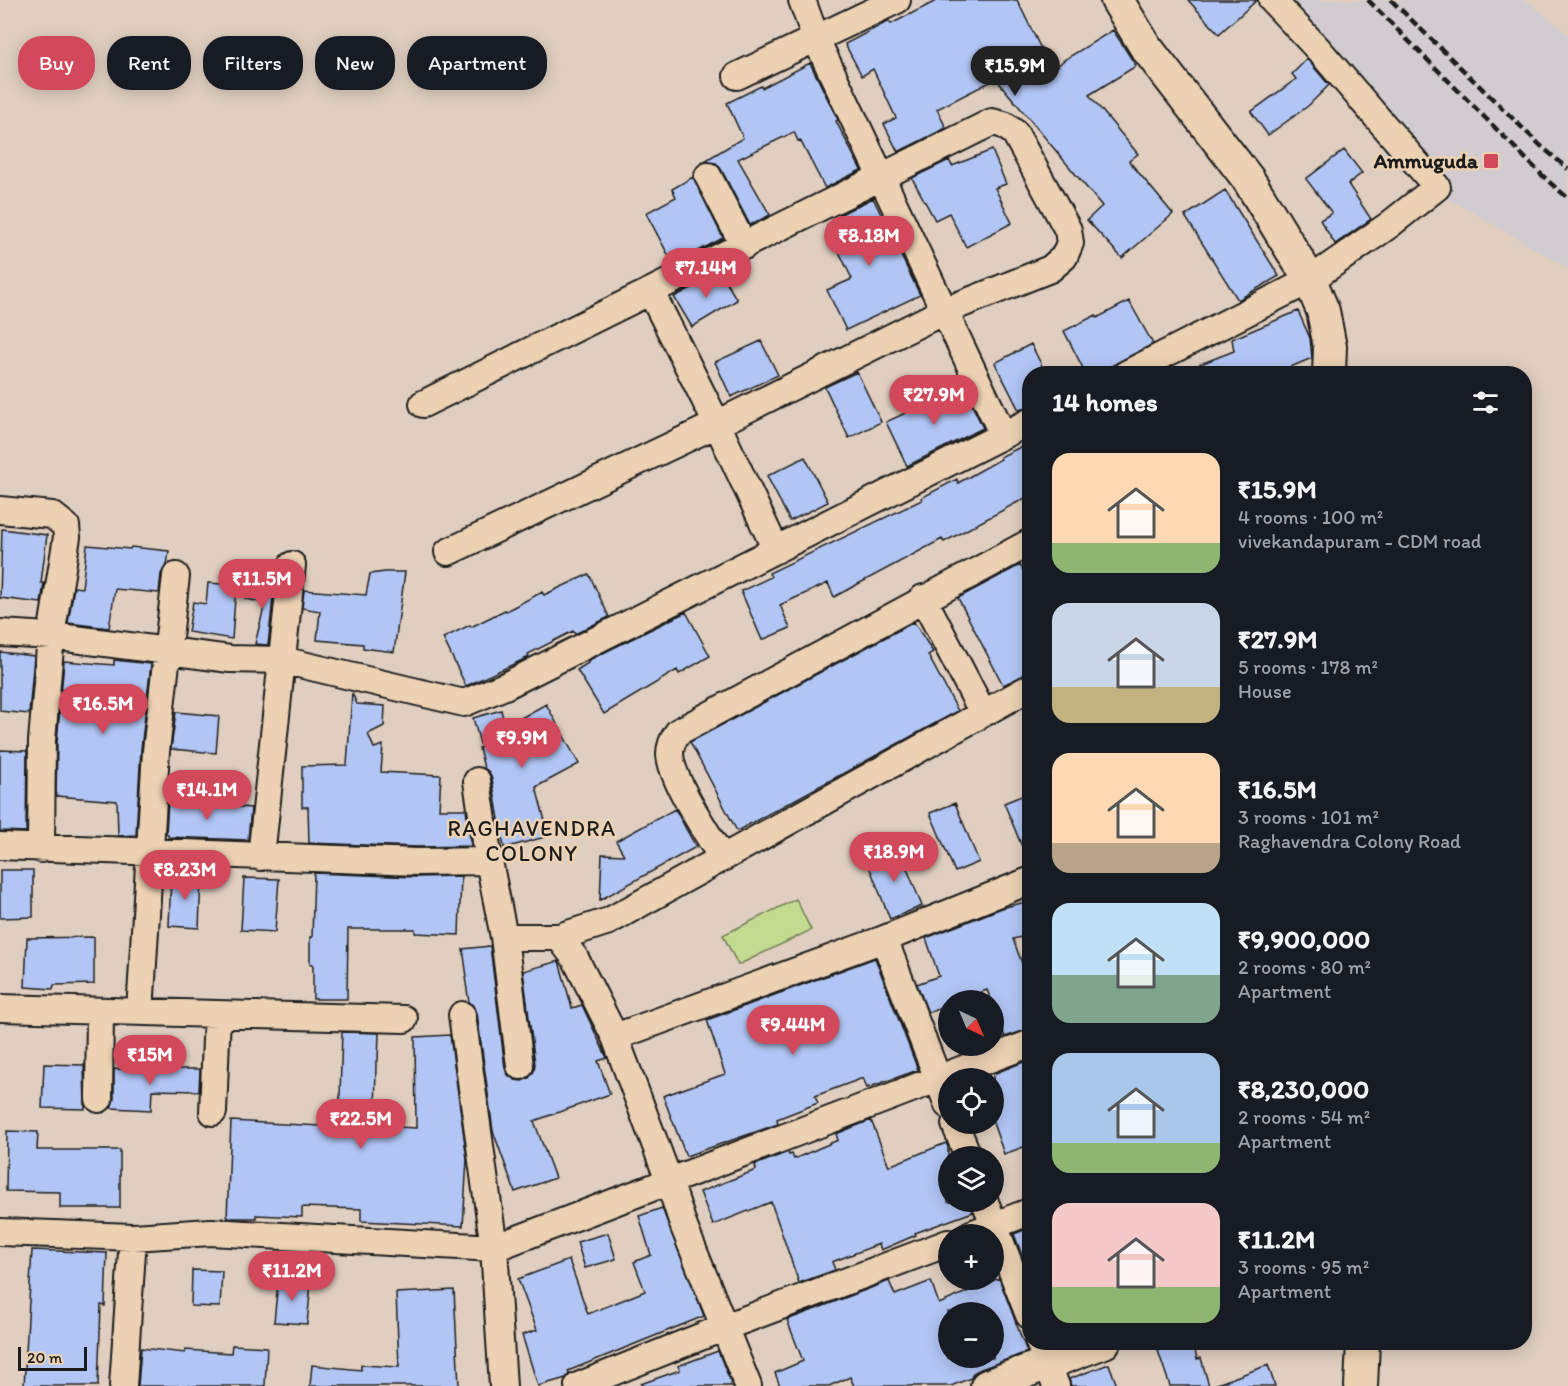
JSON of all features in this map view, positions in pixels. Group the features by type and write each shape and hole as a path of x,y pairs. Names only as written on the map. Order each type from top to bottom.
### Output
{"street":[{"path":"802,0 816,39 1003,435"},
{"path":"737,76 897,0"},
{"path":"1117,0 1145,46 1248,179 1310,280 1323,311 1330,347 1329,366"},
{"path":"1142,366 1310,280 1389,225 1437,187 1325,57 1272,0"},
{"path":"423,404 992,122 1004,125 1015,134 1068,230 1070,243 1064,257 1050,269 944,311 717,424 448,552"},
{"path":"708,176 744,246"},
{"path":"651,292 717,424 776,550"},
{"path":"0,633 51,636 230,659 282,660 464,703 505,686 1022,426"},
{"path":"0,510 52,515 66,526 67,537 51,636 42,741 41,849"},
{"path":"722,858 672,767 670,754 672,742 678,732 1022,547"},
{"path":"261,857 292,564"},
{"path":"140,1012 156,751 176,576"},
{"path":"923,598 983,713"},
{"path":"504,937 559,937 609,921 1022,692"},
{"path":"477,781 489,861 504,937 520,1066"},
{"path":"0,846 151,854 417,862 489,861"},
{"path":"615,1037 884,939 1022,884"},
{"path":"559,937 575,958 615,1037 684,1227 748,1386"},
{"path":"0,1232 133,1237 211,1232 494,1248 938,1079 884,939"},
{"path":"0,1008 404,1019"},
{"path":"99,1011 99,1099"},
{"path":"213,1112 217,1015"},
{"path":"462,1015 494,1248 503,1386"},
{"path":"967,1068 1022,1047"},
{"path":"998,1224 1022,1215"},
{"path":"123,1386 133,1237"},
{"path":"578,1386 725,1327 938,1247"},
{"path":"1004,1269 1022,1302"},
{"path":"987,1386 1084,1350"},
{"path":"1361,1386 1363,1350"}],"shaded area":[{"path":"1283,0 1526,0 1568,34 1568,268 1382,160 1388,120"}],"green space":[{"path":"796,899 811,930 738,965 723,935"}],"building":[{"path":"938,0 1017,0 1052,71 1064,60 1113,30 1136,66 1089,95 1138,154 1129,161 1173,214 1122,258 1087,220 1102,206 996,79 937,109 946,128 898,152 884,124 896,118 873,69 862,76 845,44 889,21 891,24"},
{"path":"1188,0 1257,0 1219,34"},
{"path":"1307,59 1329,85 1308,106 1268,135 1251,112 1296,79 1292,74"},
{"path":"810,63 861,170 825,188 794,132 738,159 770,215 750,225 721,169 716,163 703,162 743,138 727,103"},
{"path":"992,150 1006,184 995,188 1012,223 966,247 949,213 935,220 912,178 949,160 952,166"},
{"path":"1344,150 1362,173 1348,184 1371,219 1335,244 1320,220 1332,213 1306,179"},
{"path":"693,177 723,238 673,264 646,213 676,197 672,189"},
{"path":"1225,190 1279,276 1238,300 1185,216"},
{"path":"873,198 920,295 846,330 827,290 852,279 827,226 841,219 839,215"},
{"path":"721,273 737,300 692,327 674,297"},
{"path":"1129,301 1153,344 1111,366 1082,366 1064,331 1096,315 1097,318"},
{"path":"1298,311 1310,338 1312,358 1293,366 1195,366 1234,351 1232,339"},
{"path":"761,341 778,375 731,397 715,362"},
{"path":"1031,344 1042,366 1022,366 1022,409 1019,410 995,363"},
{"path":"857,372 881,422 849,438 825,387"},
{"path":"963,386 983,428 907,466 886,422"},
{"path":"1022,446 1022,500 944,542 942,539 834,597 828,583 780,605 790,628 762,640 741,591 771,577 769,573 922,500 921,498 957,479 958,483 1001,459 1000,457"},
{"path":"805,457 828,502 790,521 767,476"},
{"path":"2,529 47,535 41,603 0,598"},
{"path":"87,545 169,551 167,565 161,574 159,593 115,589 109,628 68,623 74,587 82,588"},
{"path":"1020,565 1022,569 1022,676 1003,685 958,598"},
{"path":"405,572 394,652 363,648 363,644 317,640 320,611 302,608 304,590 366,595 370,574"},
{"path":"589,574 609,617 575,634 573,631 528,654 529,657 466,686 443,638 506,611 542,592 544,595"},
{"path":"208,583 236,585 232,639 188,632 193,602 206,604"},
{"path":"246,586 274,588 268,645 255,644 265,603 245,599"},
{"path":"686,612 710,656 679,674 677,670 604,714 577,670 588,663 587,661"},
{"path":"914,622 933,652 928,655 958,711 737,831 690,742"},
{"path":"0,652 34,656 29,714 0,711"},
{"path":"114,660 151,664 141,749 136,835 118,836 117,801 56,796 57,742 64,661 114,665"},
{"path":"352,693 357,704 385,706 384,726 368,734 374,748 383,745 381,772 441,775 439,809 466,809 471,846 417,847 309,843 308,807 302,807 302,766 347,765"},
{"path":"546,704 579,764 536,787 549,836 504,848 492,779 484,768 473,718 501,710 505,727"},
{"path":"176,712 219,716 216,753 171,749"},
{"path":"0,750 27,751 26,832 0,831"},
{"path":"1022,796 1022,846 1004,803"},
{"path":"168,800 251,808 248,840 168,837 166,834"},
{"path":"955,803 979,862 955,872 930,813"},
{"path":"675,809 696,847 600,900 602,854 624,855 616,841"},
{"path":"899,848 922,906 890,919 867,861"},
{"path":"0,870 33,870 33,917 0,918"},
{"path":"314,873 416,877 461,876 459,935 415,933 415,929 348,929 347,999 313,999 310,937 312,937"},
{"path":"171,875 201,876 199,928 169,926"},
{"path":"244,878 279,879 275,932 241,930"},
{"path":"1022,903 1022,937 1013,939 1022,963 1022,1031 1005,1037 1004,990 938,990 938,1009 928,1013 917,984 939,976 926,938 1002,908"},
{"path":"94,937 94,984 54,985 53,989 25,987 27,938"},
{"path":"490,946 505,1068 508,1075 515,1080 522,1081 529,1078 534,1071 523,971 559,961 572,1008 582,1005 607,1058 598,1061 610,1094 534,1121 555,1178 515,1192 493,1131 477,1013 469,1002 465,977 467,977 463,949"},
{"path":"875,958 918,1070 867,1088 863,1078 815,1096 818,1103 777,1119 778,1124 686,1156 663,1096 725,1074 707,1020"},
{"path":"342,1032 379,1033 375,1126 416,1128 415,1037 450,1035 467,1159 463,1226 361,1221 361,1209 302,1207 302,1217 256,1215 256,1218 227,1218 231,1121 339,1127"},
{"path":"1022,1063 1022,1148 1004,1154 1004,1146 1001,1146 997,1134 1004,1134 1004,1070"},
{"path":"44,1064 84,1065 85,1109 42,1108"},
{"path":"114,1069 163,1071 163,1069 200,1069 199,1091 152,1090 151,1110 111,1108 114,1099"},
{"path":"871,1120 889,1166 938,1146 938,1212 973,1212 915,1233 916,1235 881,1250 879,1244 832,1262 835,1270 799,1283 771,1202 713,1225 700,1192 756,1170 755,1165 788,1152 794,1159 838,1140 836,1134"},
{"path":"7,1131 38,1132 37,1150 120,1150 120,1208 60,1208 60,1192 6,1191"},
{"path":"662,1208 704,1316 568,1371 566,1378 538,1386 522,1335 537,1330 518,1279 569,1260 588,1314 645,1291 634,1262 651,1255 639,1216"},
{"path":"1022,1231 1022,1255 1014,1234"},
{"path":"608,1233 616,1259 585,1268 577,1242"},
{"path":"32,1250 107,1253 105,1306 101,1305 98,1386 24,1386"},
{"path":"192,1270 222,1271 220,1307 191,1306"},
{"path":"278,1281 311,1283 307,1324 274,1322"},
{"path":"889,1281 895,1295 931,1281 938,1302 938,1368 984,1368 973,1373 971,1378 951,1386 854,1386 850,1377 829,1386 780,1386 775,1373 803,1361 787,1320"},
{"path":"454,1290 459,1386 310,1386 312,1365 361,1370 361,1365 399,1367 396,1293"},
{"path":"971,1290 1004,1290 1022,1339 1022,1350 1027,1352 1004,1360 1004,1302 944,1302"},
{"path":"232,1345 267,1347 265,1386 138,1386 141,1348 185,1353 185,1350 231,1353"},
{"path":"1158,1350 1195,1350 1197,1359 1201,1358 1209,1386 1170,1386"},
{"path":"718,1351 732,1386 642,1386 641,1384 680,1370 678,1366"},
{"path":"1109,1364 1117,1386 1071,1386 1069,1379"},
{"path":"1268,1365 1275,1386 1218,1386 1217,1384"}],"railway":[{"path":"1368,0 1548,181 1568,198"},
{"path":"1391,0 1540,145 1568,169"}],"place":[{"name":"Ammuguda","path":"1491,161"}],"district":[{"name":"RAGHAVENDRA COLONY","path":"532,840"}]}
